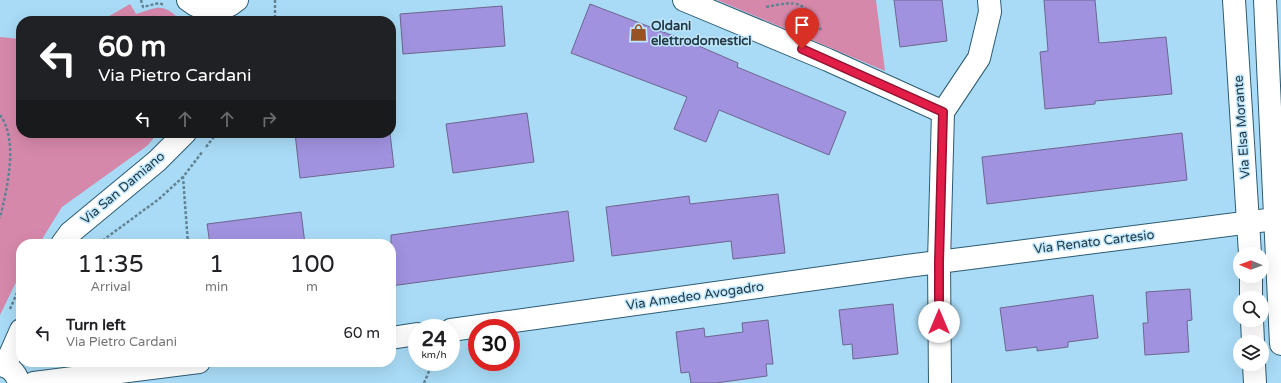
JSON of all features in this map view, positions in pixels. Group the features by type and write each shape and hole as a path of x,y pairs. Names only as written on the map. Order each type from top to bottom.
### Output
{"street":[{"path":"188,0 204,9 227,10"},
{"path":"684,0 828,60 943,112"},
{"path":"940,383 939,262 943,112 978,58 990,12 989,0"},
{"name":"Via Elsa Morante","path":"1234,0 1250,247"},
{"path":"1265,0 1281,344"},
{"name":"Via San Damiano","path":"66,239 70,233 157,161 180,138"},
{"name":"Via Renato Cartesio","path":"939,262 1275,219"},
{"name":"Via Amedeo Avogadro","path":"460,329 939,262"},
{"path":"396,337 408,335"},
{"path":"16,340 3,366 14,373 19,383"},
{"path":"34,383 160,367"},
{"path":"1254,371 1255,383"}],"path":[{"path":"141,0 143,7 159,3 165,5"},
{"path":"275,0 275,16"},
{"path":"0,115 5,121 9,142 9,178 0,218"},
{"path":"105,239 159,198 183,177 213,138"},
{"path":"183,177 188,239"},
{"path":"424,383 429,371"}],"shaded area":[{"path":"717,0 876,0 885,71"},
{"path":"130,4 136,14 151,9 161,8 170,11 176,16 110,16"},
{"path":"0,37 16,39 16,138 154,138 147,146 62,207 42,239 16,239 16,282 0,315"}],"building":[{"path":"894,0 942,0 947,41 900,47"},
{"path":"1044,0 1095,0 1099,43 1166,37 1172,94 1095,101 1095,104 1045,109 1040,52 1048,51"},
{"path":"590,4 692,43 738,63 737,67 846,112 829,155 719,110 706,142 674,129 687,97 571,53"},
{"path":"502,6 505,46 403,54 400,14"},
{"path":"527,113 534,162 453,173 446,124"},
{"path":"1182,133 1187,180 987,204 982,157"},
{"path":"296,138 391,138 394,167 300,178"},
{"path":"778,194 785,253 733,259 731,241 612,256 606,207 689,196 690,204"},
{"path":"568,211 574,261 396,285 396,239 391,239 391,235"},
{"path":"301,212 304,239 209,239 207,224"},
{"path":"1190,289 1192,320 1187,321 1189,352 1145,355 1143,323 1148,323 1146,292"},
{"path":"1093,295 1098,338 1068,342 1068,347 1037,351 1037,347 1006,351 1000,308"},
{"path":"893,304 898,354 853,359 852,344 843,345 839,310"},
{"path":"768,320 773,364 766,364 767,376 716,383 691,383 689,372 681,373 676,332 704,328 705,337 743,332 742,323"}],"place":[{"name":"Oldani elettrodomestici","path":"638,33"}],"route":[{"path":"802,49 943,112 939,322"}]}
